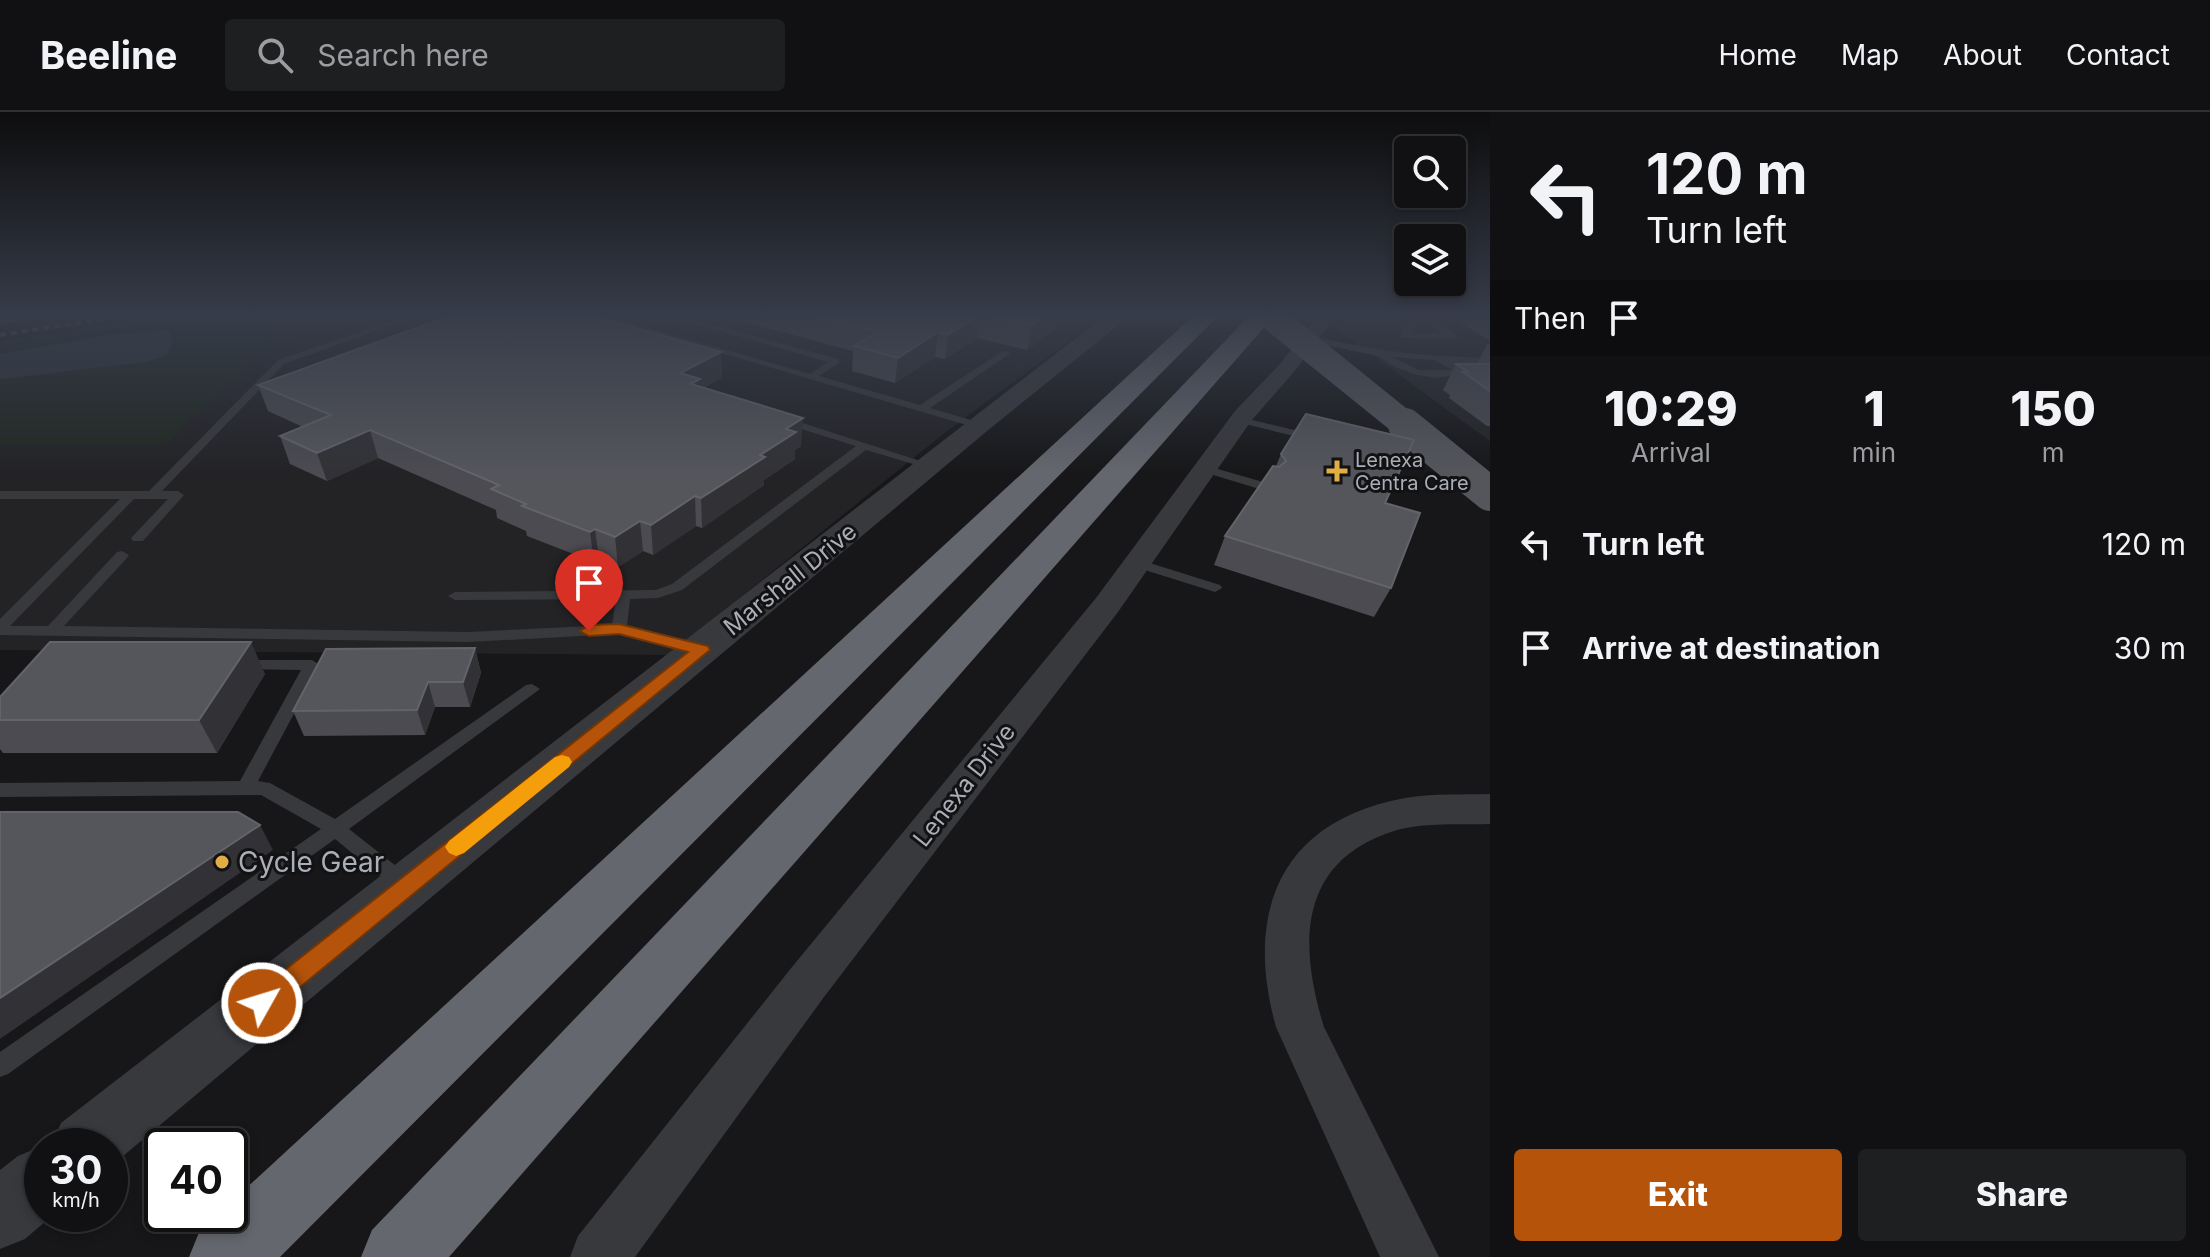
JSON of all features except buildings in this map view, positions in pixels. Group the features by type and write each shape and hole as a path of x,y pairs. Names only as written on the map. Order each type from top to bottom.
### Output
{"highway":[{"path":"227,1257 1152,367"},
{"path":"399,1257 1217,367"}],"main road":[{"path":"1332,367 1490,494"},
{"path":"1372,367 1465,439"}],"street":[{"name":"Marshall Drive","path":"106,1128 1052,367"},
{"name":"Lenexa Drive","path":"599,1257 808,982 1107,605 1279,367"},
{"path":"1410,1257 1299,1026 1285,962 1288,910 1307,869 1331,844 1359,828 1394,815 1435,810 1490,809"},
{"path":"0,1214 24,1195"}],"lane":[{"path":"152,495 276,367"},
{"path":"779,367 977,425"},
{"path":"812,377 826,367"},
{"path":"922,409 984,367"},
{"path":"1405,367 1427,375 1445,376 1457,372 1456,367"},
{"path":"767,415 930,466"},
{"path":"1240,420 1307,436"},
{"path":"455,596 658,594 677,587 865,445"},
{"path":"1204,469 1266,487"},
{"path":"0,495 178,495 138,538"},
{"path":"0,629 131,495"},
{"path":"52,631 122,555"},
{"path":"1137,563 1215,588"},
{"path":"619,629 624,594"},
{"path":"0,629 468,637 619,629 701,650"},
{"path":"217,665 312,665 245,788"},
{"path":"0,1066 532,689"},
{"path":"0,790 264,788 335,828 408,886"}],"shaded area":[{"path":"0,367 243,367 166,445 0,445"},
{"path":"0,367 99,367 0,379"},
{"path":"235,367 1033,367 947,431 669,655 0,650 0,443 161,441"},
{"path":"1389,367 1490,367 1490,441"}],"slow traffic":[{"path":"456,847 562,762"}],"place":[{"name":"Lenexa Centra Care","path":"1337,471"},
{"name":"Cycle Gear","path":"222,862"}],"route":[{"path":"262,1003 701,650 619,629 589,631"}]}
